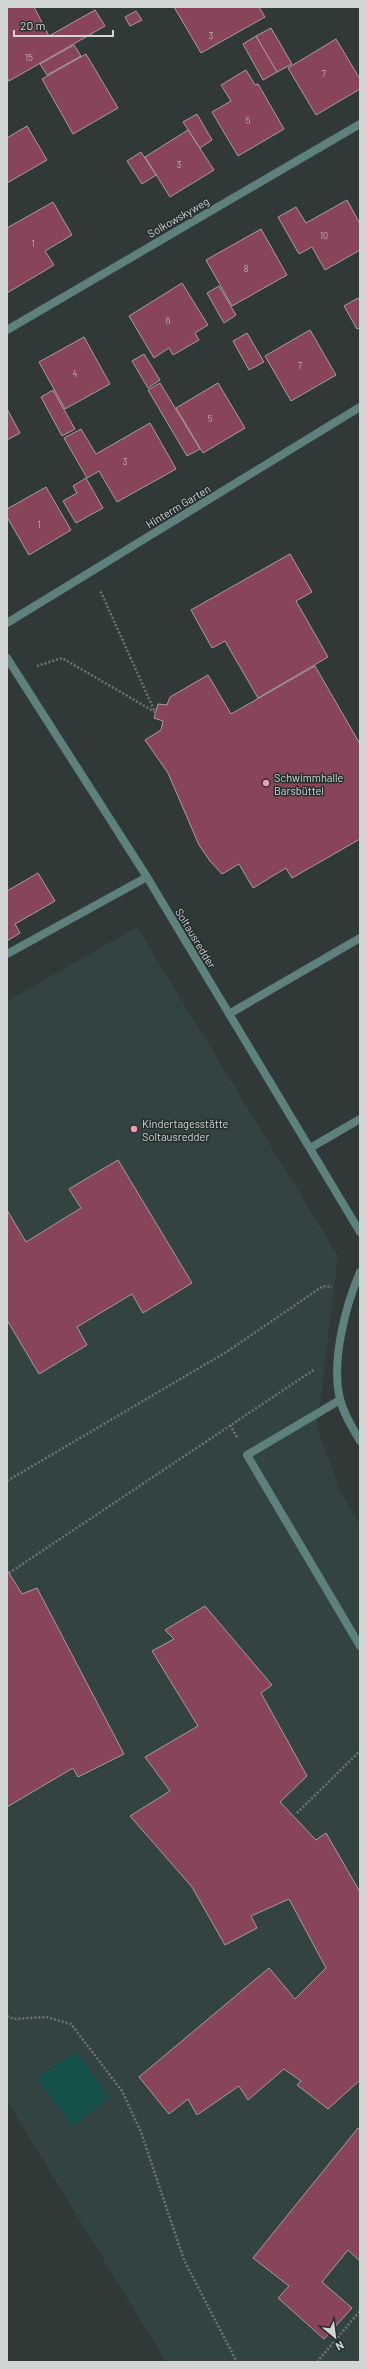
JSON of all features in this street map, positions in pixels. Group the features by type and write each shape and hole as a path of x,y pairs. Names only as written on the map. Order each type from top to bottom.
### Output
{"street":[{"name":"Solkowskyweg","path":"7,330 360,124"},
{"name":"Hinterm Garten","path":"7,623 360,407"},
{"name":"Soltausredder","path":"7,658 147,877 360,1232"},
{"path":"7,954 147,877"},
{"path":"229,1014 360,938"},
{"path":"310,1148 360,1119"},
{"path":"360,1272 352,1290 344,1323 338,1368 340,1400 346,1416 360,1441"},
{"path":"340,1400 247,1455 360,1646"}],"path":[{"path":"16,673 62,658 155,712 92,571"},
{"path":"7,1481 228,1351 323,1286 352,1290"},
{"path":"9,1573 317,1368 338,1368"},
{"path":"297,1813 360,1750"},
{"path":"7,2016 14,2019 46,2017 71,2024 122,2091 141,2132 184,2260 237,2362"},
{"path":"317,2362 360,2311"}],"shaded area":[{"path":"137,927 338,1256 317,1427 341,1493 360,1525 360,2362 166,2362 7,2101 7,1001"}],"green space":[{"path":"76,2051 110,2098 72,2126 37,2079"}],"building":[{"path":"7,7 34,7 49,36 95,10 105,26 9,81 7,77"},
{"path":"174,7 259,7 265,17 201,53"},
{"path":"136,11 142,20 130,26 125,17"},
{"path":"271,28 292,64 277,72 256,36"},
{"path":"256,36 277,72 263,80 243,44"},
{"path":"336,39 360,79 360,89 316,115 288,68"},
{"path":"74,45 81,56 47,75 40,64"},
{"path":"86,54 118,108 73,134 42,79"},
{"path":"246,70 255,85 258,84 284,129 238,156 212,112 231,101 221,85"},
{"path":"197,114 212,140 200,148 183,122"},
{"path":"27,126 47,160 7,183 7,138"},
{"path":"188,130 214,170 170,197 145,157"},
{"path":"141,152 156,175 142,184 127,161"},
{"path":"347,200 360,224 360,250 325,270 312,247 299,254 278,217 296,207 306,223"},
{"path":"53,202 72,235 45,251 54,265 7,293 7,228"},
{"path":"261,229 287,275 232,306 206,260"},
{"path":"182,283 208,325 195,333 199,340 173,355 169,348 154,358 129,316"},
{"path":"219,286 236,315 224,323 207,293"},
{"path":"358,298 360,302 360,328 357,329 344,306"},
{"path":"310,330 336,375 291,401 265,356"},
{"path":"247,333 264,362 249,370 233,341"},
{"path":"84,337 110,384 65,409 39,362"},
{"path":"144,354 160,380 148,388 132,361"},
{"path":"160,383 200,449 187,456 148,390"},
{"path":"218,383 245,428 203,453 176,408"},
{"path":"53,390 75,429 62,436 41,397"},
{"path":"7,409 20,433 7,440"},
{"path":"150,423 176,469 117,502 99,471 87,478 64,438 81,429 96,454"},
{"path":"86,478 103,508 76,523 63,501 77,493 73,486"},
{"path":"46,487 71,530 29,555 7,517 7,509"},
{"path":"290,554 312,592 296,601 328,657 258,698 225,641 212,648 191,610"},
{"name":"Schwimmhalle Barsbüttel","path":"315,666 360,744 360,839 292,878 286,868 253,888 239,864 222,874 210,861 199,845 168,773 145,740 161,730 163,721 154,718 158,704 167,705 170,697 208,675 231,714"},
{"path":"38,873 55,901 15,924 20,933 7,941 7,891"},
{"path":"118,1160 192,1283 143,1313 132,1294 77,1327 87,1345 39,1374 7,1320 7,1210 26,1242 81,1208 69,1189"},
{"path":"7,1570 22,1594 37,1588 124,1754 78,1777 73,1768 7,1807"},
{"path":"205,1606 272,1685 261,1693 307,1776 280,1802 316,1840 326,1833 360,1892 360,2080 328,2109 297,2085 301,2081 284,2069 248,2100 239,2086 197,2115 188,2099 169,2114 139,2077 269,1968 295,1999 326,1968 289,1899 251,1916 257,1928 225,1945 192,1887 130,1816 170,1791 145,1757 198,1726 152,1651 174,1639 165,1630"},
{"path":"358,2128 360,2130 360,2261 348,2250 322,2282 352,2308 324,2339 278,2298 289,2286 253,2258"}],"place":[{"name":"Schwimmhalle Barsbüttel","path":"266,783"},
{"name":"Kindertagesstätte Soltausredder","path":"134,1129"}]}
